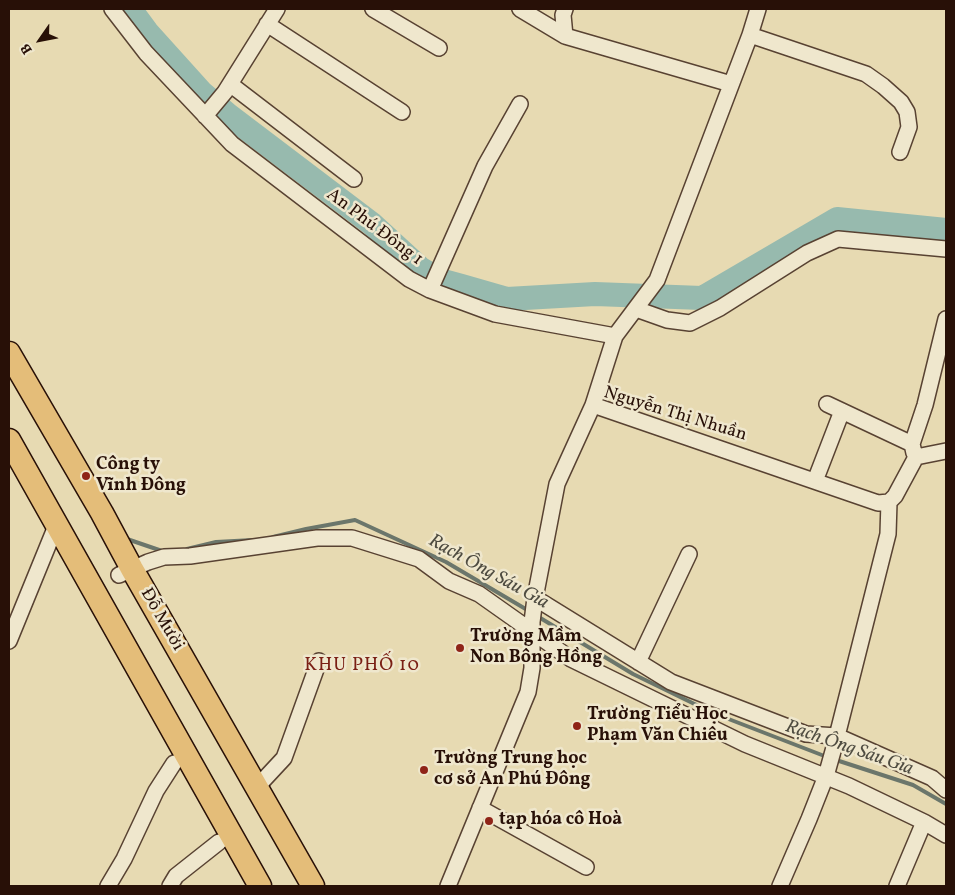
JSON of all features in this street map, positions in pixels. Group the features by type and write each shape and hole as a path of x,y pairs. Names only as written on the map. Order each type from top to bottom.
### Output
{"highway":[{"name":"Đỗ Mười","path":"9,353 102,513 126,572 296,886"},
{"name":"Đỗ Mười","path":"9,379 257,787 313,886"},
{"path":"9,440 53,534 174,762 244,886"},
{"path":"9,470 53,534 260,886"}],"street":[{"name":"An Phú Đông 1","path":"112,9 146,53 208,111 232,144 409,279 432,286 495,314 615,336"},
{"path":"208,111 227,88 277,9"},
{"path":"374,9 439,48"},
{"path":"520,9 565,36 731,84"},
{"path":"565,9 563,15 565,36"},
{"path":"593,405 615,336 657,280 750,35 758,9"},
{"path":"267,24 402,112"},
{"path":"750,35 866,74 883,86 901,102 907,112 909,127 900,152"},
{"path":"227,88 354,179"},
{"path":"432,286 485,166 520,104"},
{"path":"638,305 667,320 690,323 720,308 807,254 838,239 946,249"},
{"path":"780,886 809,819 836,740 888,534 890,502 895,496 914,451 946,319"},
{"path":"827,404 914,451 935,455 946,451"},
{"name":"Nguyễn Thị Nhuần","path":"448,886 528,692 532,668 535,602 557,484 593,405 878,503 890,502"},
{"path":"815,481 842,411"},
{"path":"9,641 53,534"},
{"path":"126,572 164,557 190,556 317,538 352,538 419,559 449,581 479,594 533,627 572,659 744,744 826,773 946,835"},
{"path":"638,662 689,554"},
{"path":"535,602 671,682 806,734 836,740 932,778 946,790"},
{"path":"257,787 284,758 318,661"},
{"path":"108,886 124,859 156,791 174,762"},
{"path":"480,808 586,868"},
{"path":"897,886 924,822"},
{"path":"170,886 176,876 219,842"}],"waterway":[{"path":"130,9 147,32 202,93 372,224 421,269 440,280 507,299 595,294 702,298 837,219 946,230"},
{"name":"Rạch Ông Sáu Gia","path":"273,537 355,520 446,562 529,611"},
{"name":"Rạch Ông Sáu Gia","path":"127,539 165,552"},
{"name":"Rạch Ông Sáu Gia","path":"187,549 216,542 253,540"},
{"name":"Rạch Ông Sáu Gia","path":"537,616 633,674 713,713 827,757"},
{"name":"Rạch Ông Sáu Gia","path":"833,759 913,785 946,804"}],"place":[{"name":"Công ty Vĩnh Đông","path":"86,476"},
{"name":"Trường Mầm Non Bông Hồng","path":"460,648"},
{"name":"Trường Tiểu Học Phạm Văn Chiêu","path":"577,726"},
{"name":"Trường Trung học cơ sở An Phú Đông","path":"424,770"},
{"name":"tạp hóa cô Hoà","path":"489,821"}],"district":[{"name":"KHU PHỐ 10","path":"362,667"}]}
